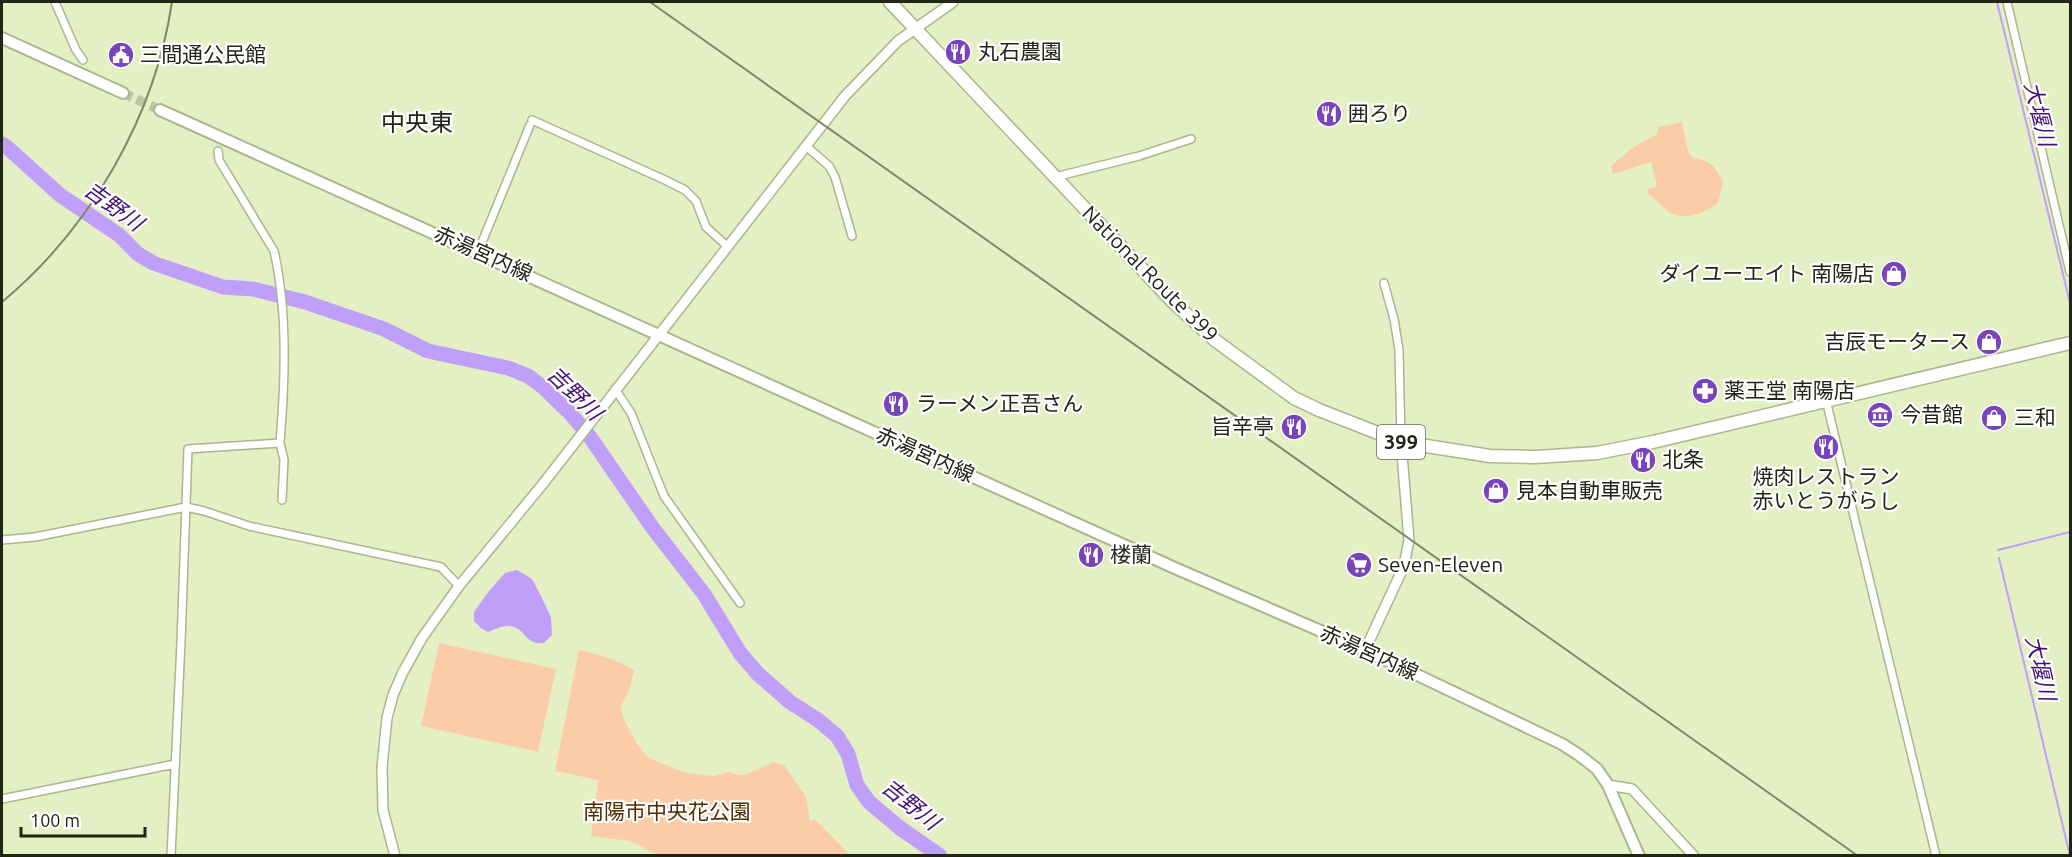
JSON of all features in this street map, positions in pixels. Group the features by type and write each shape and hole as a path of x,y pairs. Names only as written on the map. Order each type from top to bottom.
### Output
{"highway":[{"name":"National Route 399","path":"890,2 1175,304 1216,340 1294,398 1401,442 1490,456 1536,457 1597,453 1653,442 2070,343"}],"main road":[{"path":"2,38 123,93"},
{"name":"赤湯宮内線","path":"160,110 1177,568 1365,650 1562,744 1597,769 1608,785 1639,855"}],"street":[{"path":"55,2 76,50 83,60"},
{"path":"395,855 383,810 382,767 389,710 403,672 422,638 459,586 542,485 845,96 870,68 914,28 953,2"},
{"path":"2007,2 2070,272"},
{"path":"478,252 531,122 685,190 696,201 706,227 727,246"},
{"path":"1054,177 1139,156 1191,139"},
{"path":"806,146 829,166 835,177 852,236"},
{"path":"218,151 219,160 274,251 277,265 284,339 280,443 284,460 282,500"},
{"path":"1365,650 1404,566 1409,540 1401,442 1399,350 1394,319 1384,283"},
{"path":"615,389 631,413 664,496 740,603"},
{"path":"1827,400 1936,855"},
{"path":"171,855 188,449 280,443"},
{"path":"2,540 35,537 186,507 249,526 441,567 459,586"},
{"path":"2,799 175,764"},
{"path":"1608,785 1632,789 1694,855"}],"green space":[{"path":"1682,122 1688,151 1693,158 1712,165 1723,182 1718,203 1701,213 1688,216 1669,212 1647,194 1648,189 1657,186 1651,162 1613,174 1611,166 1632,148 1657,134 1658,127"},
{"path":"439,643 556,669 538,752 421,726"},
{"name":"南陽市中央花公園","path":"579,650 616,661 634,671 621,711 638,745 646,755 686,773 714,776 730,772 745,775 773,762 784,765 806,797 810,821 816,820 850,855 658,855 630,841 591,836 598,780 555,771"}],"shaded area":[{"path":"517,570 532,579 551,617 552,635 544,643 532,641 513,627 502,627 488,632 474,621 474,612 489,591 505,573"}],"waterway":[{"name":"大堰川","path":"1997,2 2070,303"},
{"name":"吉野川","path":"2,144 60,195 119,235 138,254 153,263 223,287 253,289 305,302 384,329 428,351 508,368 528,376 543,387 570,413 590,437 652,527 704,594 740,653 758,674 790,702 818,720 837,736 848,754 857,785 869,802 900,828 940,856"},
{"name":"大堰川","path":"1998,550 2070,532"},
{"name":"大堰川","path":"1999,558 2070,856"}],"tunnel":[{"path":"123,93 160,110"}],"railway":[{"path":"2,302 34,273 64,240 114,167 151,87 172,2"},
{"path":"650,2 1858,856"}],"place":[{"name":"丸石農園","path":"958,52"},
{"name":"三間通公民館","path":"121,55"},
{"name":"囲ろり","path":"1329,114"},
{"name":"ダイユーエイト 南陽店","path":"1894,274"},
{"name":"吉辰モータース","path":"1989,342"},
{"name":"薬王堂 南陽店","path":"1705,391"},
{"name":"ラーメン正吾さん","path":"896,404"},
{"name":"今昔館","path":"1880,415"},
{"name":"三和","path":"1994,418"},
{"name":"旨辛亭","path":"1294,427"},
{"name":"焼肉レストラン 赤いとうがらし","path":"1826,447"},
{"name":"北条","path":"1643,460"},
{"name":"見本自動車販売","path":"1496,491"},
{"name":"楼蘭","path":"1091,555"},
{"name":"Seven-Eleven","path":"1359,565"}],"district":[{"name":"中央東","path":"417,123"}]}
